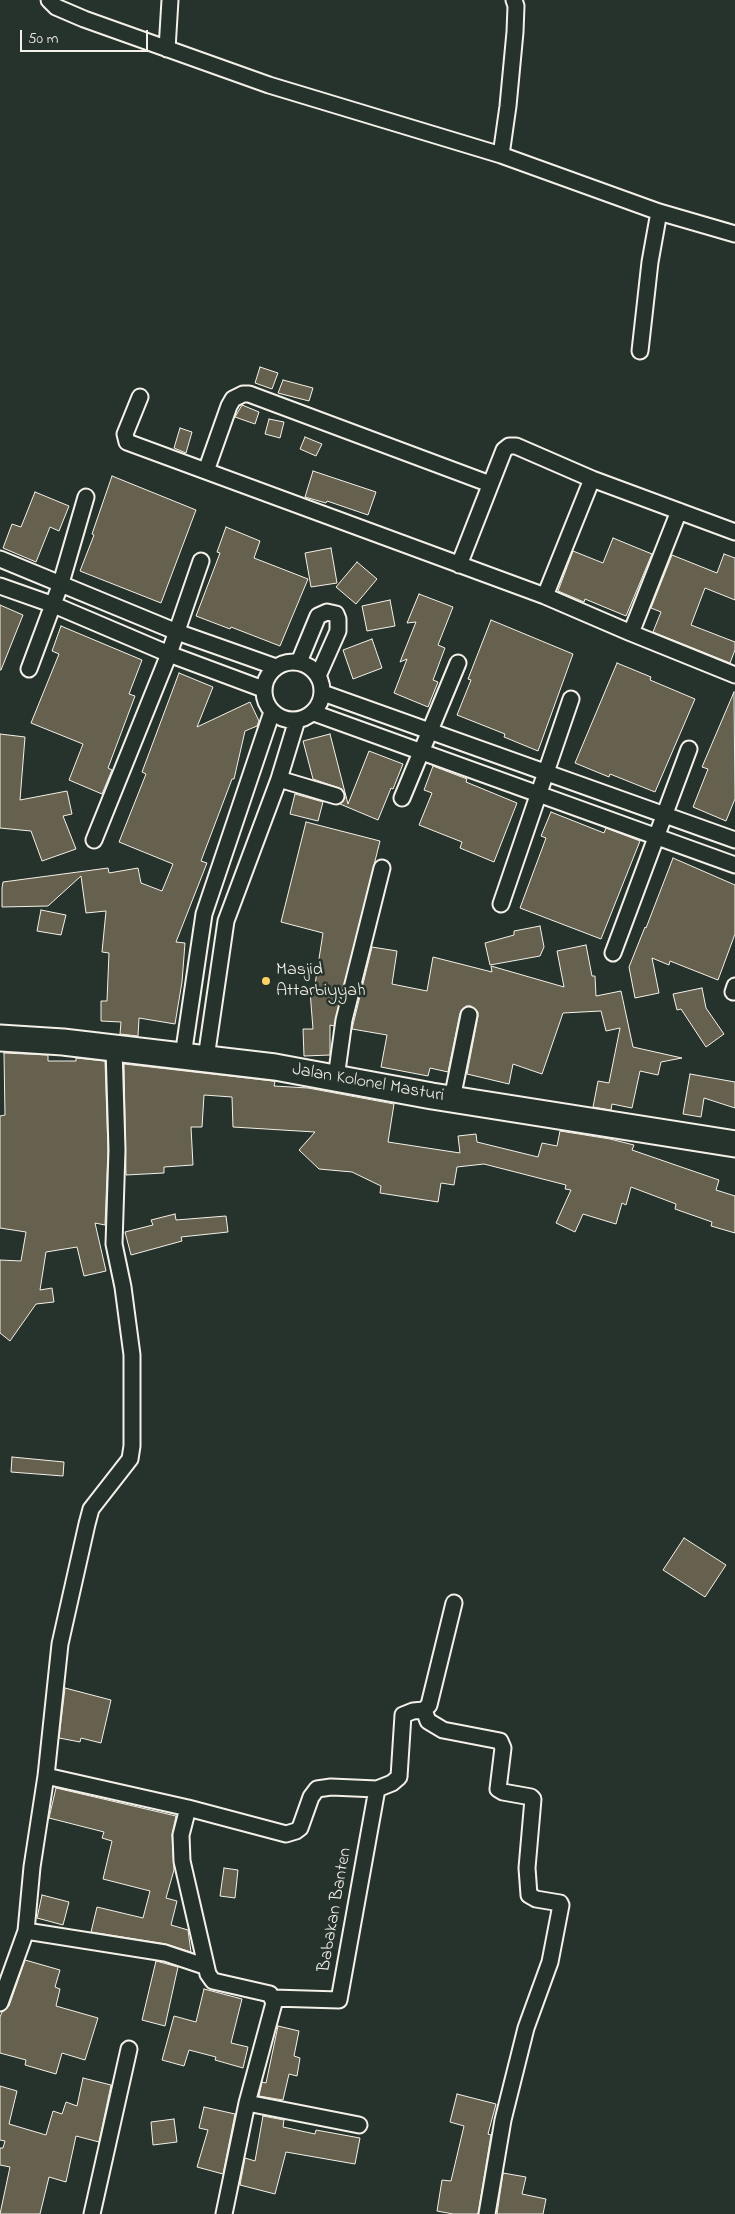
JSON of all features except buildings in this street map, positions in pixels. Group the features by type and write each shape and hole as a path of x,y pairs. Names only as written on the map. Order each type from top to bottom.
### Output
{"main road":[{"name":"Jalan Kolonel Masturi","path":"0,1038 194,1057 336,1078 452,1099 735,1144"}],"street":[{"path":"49,0 56,7 84,19 279,88 501,155 659,212 735,234"},
{"path":"167,49 170,0"},
{"path":"501,155 515,32 516,6 514,0"},
{"path":"640,351 650,262 659,212"},
{"path":"206,471 232,400 243,394 248,394 490,484"},
{"path":"140,397 125,434 127,442 545,596 631,633 735,674"},
{"path":"459,565 504,450 510,446 516,446 592,479 735,532"},
{"path":"545,596 592,479"},
{"path":"29,669 54,605 86,498"},
{"path":"631,633 679,510"},
{"path":"0,559 171,629 276,667"},
{"path":"94,840 162,652 201,561"},
{"path":"0,586 54,605 162,652 263,689"},
{"path":"299,662 318,616 327,612 336,614 338,618 338,631 318,676"},
{"path":"288,662 299,662 310,667 318,676 323,693 320,704 314,713 307,718 297,720 284,719 272,712 266,701 263,689 268,675 276,667 288,662"},
{"path":"402,798 458,663"},
{"path":"323,693 735,840"},
{"path":"501,904 571,699"},
{"path":"194,1057 191,1003 204,914 272,712"},
{"path":"314,713 735,865"},
{"path":"194,1057 214,1005 226,921 279,779 297,720"},
{"path":"404,746 412,725"},
{"path":"613,953 689,749"},
{"path":"519,787 527,766"},
{"path":"279,779 336,796"},
{"path":"637,830 646,808"},
{"path":"233,827 259,834"},
{"path":"336,1078 344,1020 382,868"},
{"path":"452,1099 469,1015"},
{"path":"0,2003 26,1931 32,1867 46,1776 60,1644 87,1524 91,1509 130,1459 132,1446 132,1355 123,1288 114,1244 117,1150 114,1048"},
{"path":"46,1776 290,1833 300,1828 311,1797 317,1789 331,1787 378,1789 392,1783 398,1777 403,1715 413,1710 424,1710 429,1705 454,1603"},
{"path":"424,1710 428,1721 442,1730 500,1741 503,1748 498,1789 503,1792 532,1797 529,1895 536,1899 560,1903 561,1905 550,1962 526,2028 506,2111 487,2214"},
{"name":"Babakan Banten","path":"273,1998 339,2000 378,1789"},
{"path":"188,1808 181,1835 182,1861 186,1884 201,1938 204,1966 213,1981 270,1994 274,2003 247,2103 224,2214"},
{"path":"26,1931 165,1954 204,1966"},
{"path":"92,2214 129,2049"},
{"path":"247,2103 359,2125"}],"place":[{"name":"Masjid Attarbiyyah","path":"266,981"}]}
